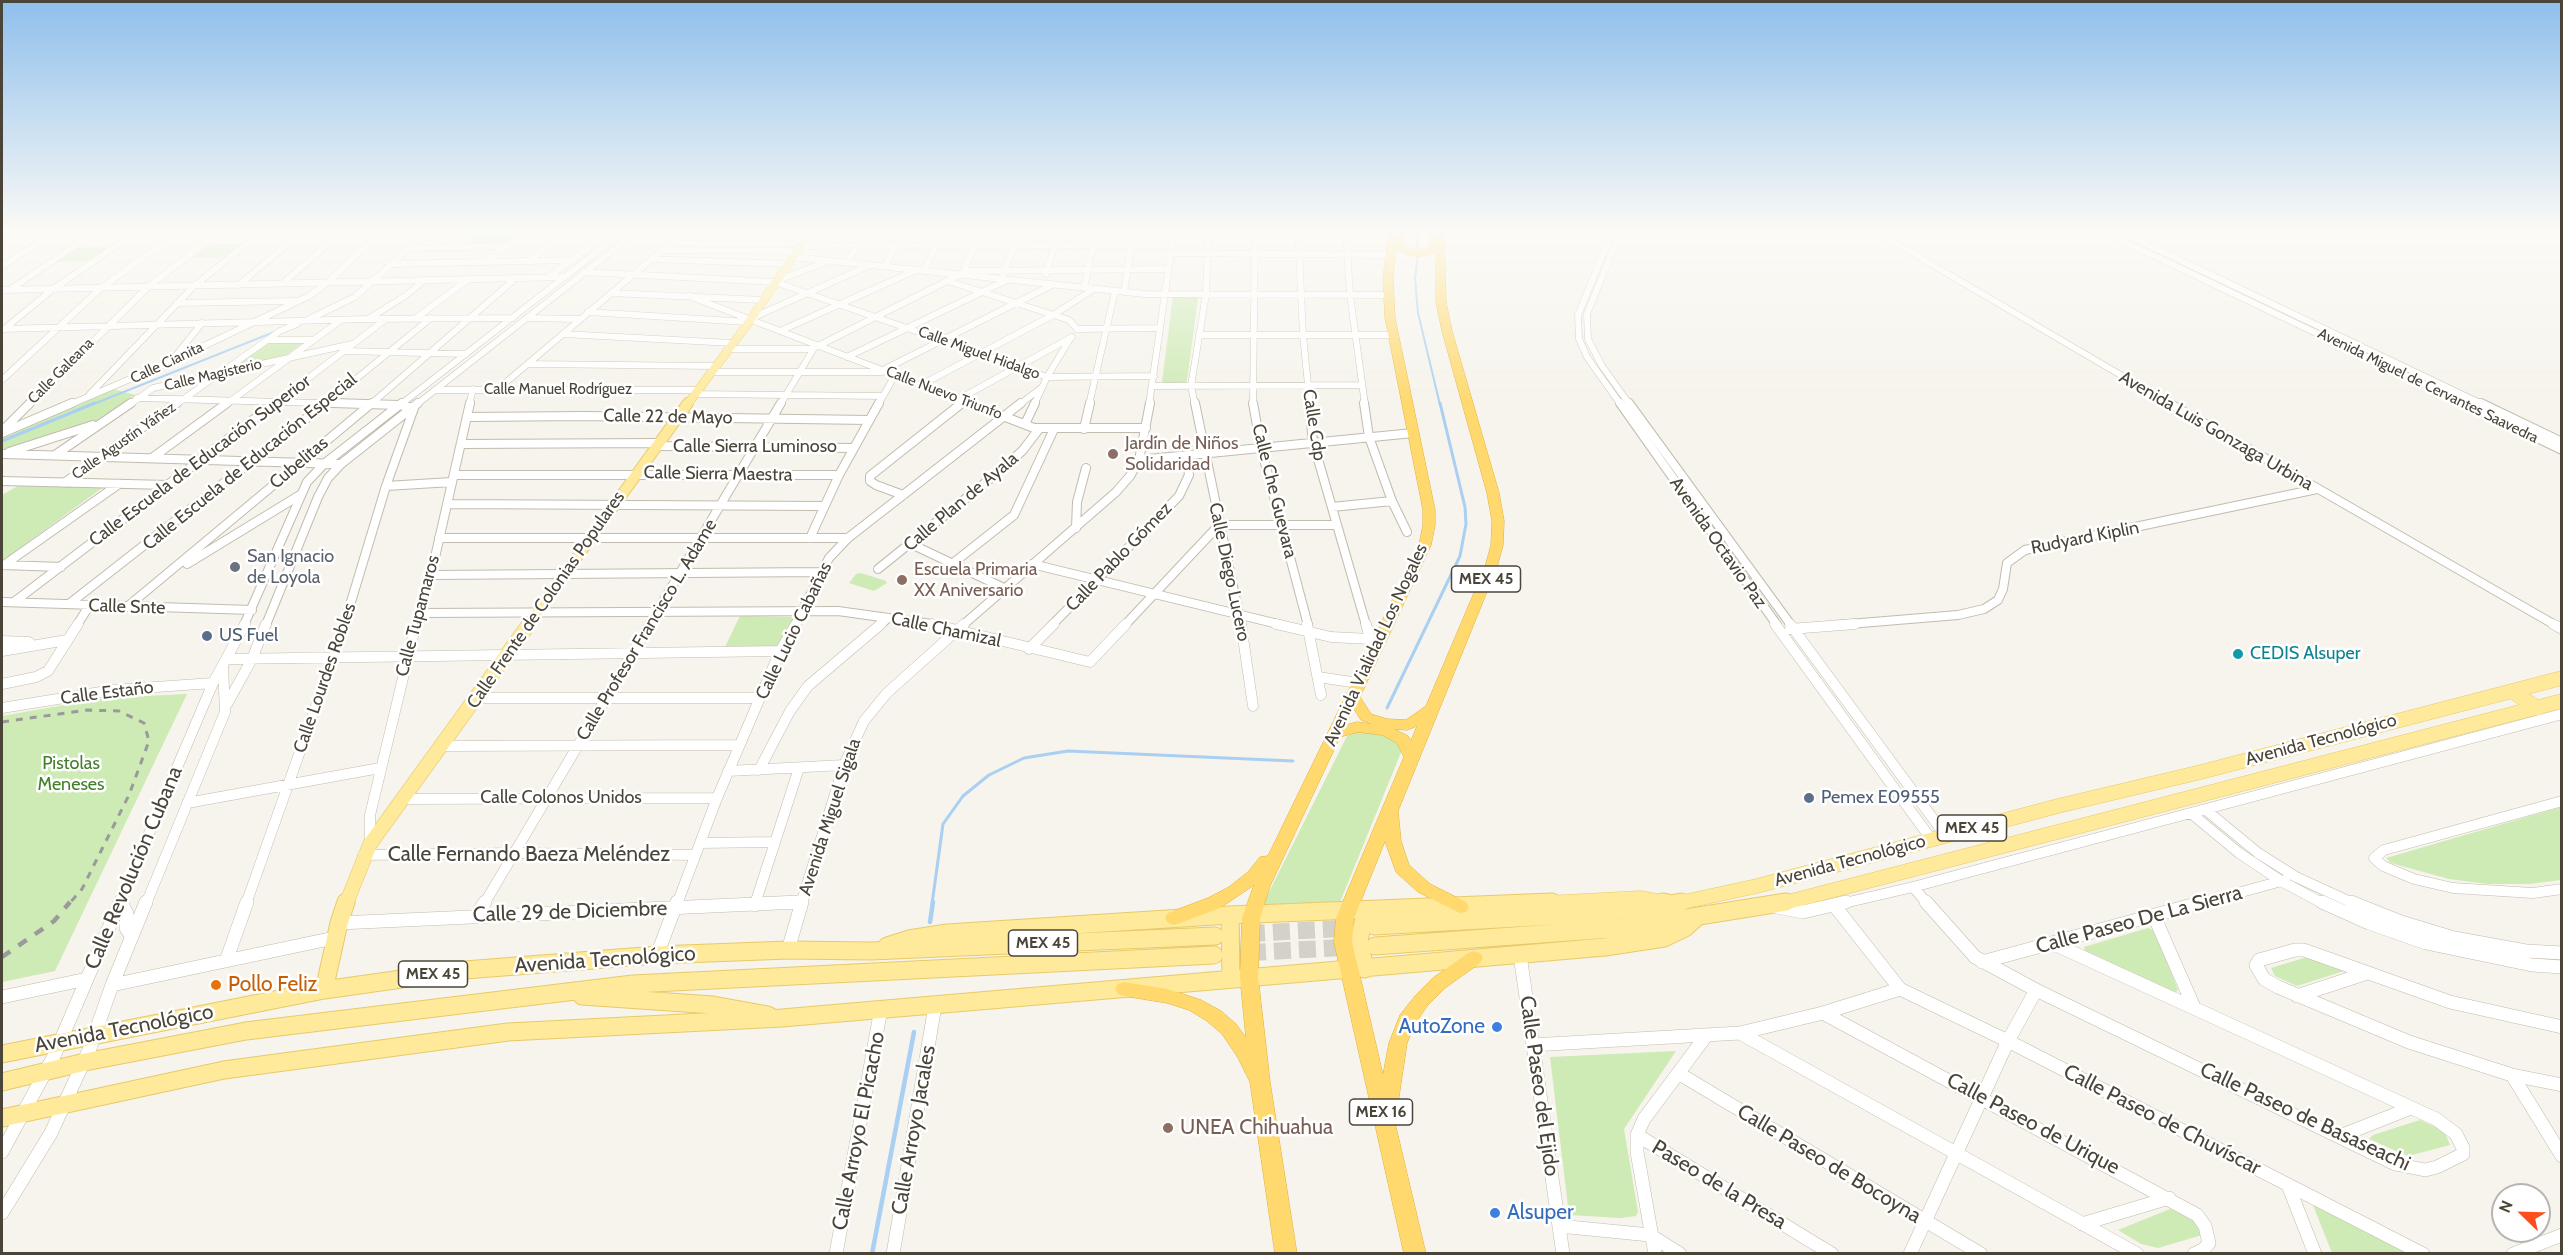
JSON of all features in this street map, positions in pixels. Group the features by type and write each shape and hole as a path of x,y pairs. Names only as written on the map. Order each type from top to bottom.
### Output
{"highway":[{"name":"Avenida Vialidad Los Nogales","path":"1286,1254 1260,1082 1240,978 1251,914 1262,885 1335,734 1372,644 1425,545 1429,510 1394,335 1388,289"},
{"name":"MEX 45","path":"1357,970 1342,942 1348,911 1412,758 1431,706 1491,567 1497,545 1498,521 1493,493 1447,332 1440,289"},
{"path":"1355,690 1366,717 1386,724 1407,725 1417,721 1431,706"},
{"path":"1335,734 1357,727 1385,731 1403,740 1412,758"},
{"path":"1391,809 1393,841 1402,868 1424,888 1460,907"},
{"name":"MEX 45","path":"1174,918 1214,903 1235,891 1254,876 1283,841"},
{"path":"1385,1129 1398,1043 1407,1020 1420,1001 1439,983 1474,958"},
{"name":"MEX 16","path":"1357,970 1385,1129 1415,1254"},
{"path":"1124,989 1167,996 1195,1005 1214,1016 1229,1029 1239,1043 1260,1082"}],"main road":[{"name":"Calle Frente de Colonias Populares","path":"324,990 337,931 366,850 443,746 676,417 771,289"},
{"name":"Avenida Tecnológico","path":"1374,926 1654,908 1757,886 1938,837 2562,678"},
{"path":"2511,691 2538,708"},
{"name":"Avenida Tecnológico","path":"1375,946 1568,934 1695,919 1772,906 2562,701"},
{"path":"1174,918 1640,898 1669,904"},
{"path":"1366,910 1359,940 1357,970 1605,947 1664,938 1685,928 1695,919"},
{"path":"1230,915 1240,978"},
{"name":"MEX 45","path":"871,951 909,939 947,933 1174,918"},
{"name":"Avenida Tecnológico","path":"2,1054 324,990 465,970 657,955 788,950 871,951 1215,936"},
{"name":"Avenida Tecnológico","path":"2,1082 85,1062 246,1031 633,984 1214,955"},
{"name":"MEX 45","path":"551,993 713,1005 782,1018 1357,970"},
{"path":"2,1118 224,1070 403,1045 508,1032 782,1018"}],"street":[{"path":"2,329 53,289"},
{"path":"2,290 74,289"},
{"path":"2,380 100,289"},
{"name":"Calle Galeana","path":"2,433 106,326 146,289"},
{"path":"86,399 191,289"},
{"name":"Calle Cianita","path":"2,433 170,362 298,301 318,289"},
{"name":"Calle Agustín Yáñez","path":"64,483 280,331 342,305 365,289"},
{"path":"367,319 414,289"},
{"path":"415,318 457,289"},
{"name":"Cubelitas","path":"128,607 372,404 504,289"},
{"name":"Calle Revolución Cubana","path":"2,1152 25,1113 61,1042 213,682 252,610 307,482 324,464 549,289"},
{"path":"226,706 252,659 318,496 328,478 341,464 565,289"},
{"path":"498,389 616,289"},
{"name":"Calle Miguel Hidalgo","path":"794,289 1047,377 1094,377 1191,386 1362,385"},
{"path":"588,312 750,320 820,289"},
{"path":"780,331 879,289"},
{"path":"563,334 730,346 815,347 933,289"},
{"path":"972,289 1074,323 1077,329"},
{"path":"847,357 989,289"},
{"path":"528,364 889,372 943,340 1045,289"},
{"path":"1090,289 1165,294 1388,295"},
{"path":"921,385 1053,315 1094,289"},
{"name":"Avenida Miguel Sigala","path":"788,950 844,765 856,735 873,708 1004,588 1076,528 1124,484 1139,460 1146,428 1166,289"},
{"name":"Calle Diego Lucero","path":"1206,289 1191,386 1240,615 1253,706"},
{"name":"Calle Che Guevara","path":"1256,289 1253,387 1261,448 1309,631 1321,695"},
{"name":"Calle Cdp","path":"1301,289 1313,442 1372,644"},
{"path":"1349,289 1369,437 1392,501 1407,532"},
{"name":"Avenida Octavio Paz","path":"1589,289 1577,324 1580,339 1599,376 1780,630 1864,744 1938,837"},
{"name":"Avenida Octavio Paz","path":"1597,289 1587,314 1588,339 1602,366 1794,629 1938,837"},
{"name":"Avenida Luis Gonzaga Urbina","path":"1973,289 2562,629"},
{"name":"Avenida Miguel de Cervantes Saavedra","path":"2230,289 2562,450"},
{"name":"Avenida Miguel de Cervantes Saavedra","path":"2234,289 2562,442"},
{"path":"1084,429 1115,291"},
{"path":"611,293 763,300"},
{"name":"Calle Nuevo Triunfo","path":"689,296 815,347 889,372 1039,429 1146,428"},
{"path":"177,303 298,301"},
{"path":"2,329 415,318 579,320"},
{"name":"Calle Escuela de Educación Especial","path":"69,604 253,462 431,318"},
{"name":"Calle Escuela de Educación Superior","path":"14,602 386,319"},
{"path":"152,458 341,320"},
{"path":"170,362 202,323"},
{"path":"1077,329 1159,328"},
{"path":"1025,424 1047,377 1077,329"},
{"path":"1199,335 1394,335"},
{"path":"903,495 876,485 870,481 870,476 962,400 1072,337"},
{"path":"268,340 313,340"},
{"name":"Calle Magisterio","path":"54,455 153,388 354,343"},
{"name":"Calle Profesor Francisco L. Adame","path":"477,915 815,347"},
{"path":"344,351 466,354"},
{"path":"810,538 839,475 882,396 889,372"},
{"name":"Calle Lucio Cabañas","path":"657,955 728,771 780,651 829,558 848,538 1041,388"},
{"name":"Calle Tupamaros","path":"366,850 370,815 380,768 407,655 431,575 473,389"},
{"name":"Calle Manuel Rodríguez","path":"419,390 498,389 882,396"},
{"path":"137,398 372,404 414,408"},
{"name":"Calle Lourdes Robles","path":"226,961 334,657 386,486 414,408"},
{"name":"Calle 22 de Mayo","path":"467,417 585,416 869,420"},
{"path":"2,455 103,422"},
{"name":"Calle Plan de Ayala","path":"878,569 1023,450 1039,429"},
{"path":"952,564 1014,515 1054,429"},
{"path":"1139,460 1413,433"},
{"name":"Calle Sierra Luminoso","path":"461,444 854,448"},
{"path":"1023,450 1043,452"},
{"path":"2,455 341,464"},
{"name":"Calle Pablo Gómez","path":"1029,649 1179,496 1189,475 1187,457"},
{"path":"1076,528 1077,502 1086,468"},
{"name":"Calle Sierra Maestra","path":"386,486 453,478 635,474 839,475"},
{"path":"2,481 169,485"},
{"path":"2,490 13,482"},
{"path":"3,565 119,484"},
{"name":"Rudyard Kiplin","path":"1780,630 1958,615 1984,609 1998,600 2003,589 2007,563 2025,550 2317,489"},
{"path":"160,581 300,495"},
{"path":"1332,507 1392,501"},
{"path":"447,504 824,506"},
{"path":"242,511 271,511"},
{"path":"1156,594 1220,525 1336,525"},
{"path":"224,527 247,526"},
{"path":"439,538 848,538"},
{"path":"911,544 1004,588"},
{"path":"1032,564 1331,637 1372,644"},
{"path":"3,565 61,567"},
{"path":"431,575 820,572"},
{"name":"Calle Chamizal","path":"421,612 838,611 959,630 1087,662 1098,656 1156,594"},
{"name":"Calle Snte","path":"2,602 252,610"},
{"path":"2,684 36,677 48,671 89,606"},
{"path":"759,770 790,711 808,686 888,618"},
{"path":"2,651 67,640"},
{"path":"2,641 47,643"},
{"path":"225,663 252,659 407,655 780,651"},
{"name":"Calle Revolución Cubana","path":"2,1213 67,1103 85,1062 112,985 226,706 225,663"},
{"path":"1318,677 1355,690"},
{"name":"Calle Estaño","path":"2,708 113,690 213,682"},
{"path":"476,698 760,698"},
{"path":"1772,906 1803,912 1913,887 2562,714"},
{"path":"443,746 740,745"},
{"path":"728,771 844,765"},
{"path":"187,802 380,768"},
{"path":"755,905 799,768"},
{"name":"Calle Colonos Unidos","path":"404,799 717,798"},
{"path":"2562,801 2384,850 2374,858 2383,866 2414,879 2453,888 2512,892 2562,889"},
{"path":"2206,810 2258,853 2296,877 2338,897 2438,934 2487,946 2562,953"},
{"path":"2192,814 2239,853 2281,881 2329,906 2426,943 2488,958 2562,968"},
{"path":"700,843 774,842"},
{"name":"Calle Fernando Baeza Meléndez","path":"366,850 695,855"},
{"name":"Calle Paseo De La Sierra","path":"1982,962 2296,877"},
{"name":"Calle Paseo de Basaseachi","path":"1913,887 1968,952 1982,962 2036,990 2395,1164 2417,1170 2437,1167 2463,1154 2461,1141 2449,1127 2054,944"},
{"path":"120,900 127,914 126,928 132,937"},
{"name":"Calle 29 de Diciembre","path":"112,985 226,961 337,931 477,915 674,909 802,902"},
{"path":"1532,1045 1740,1033 1823,1013 1900,989 1834,905"},
{"path":"2154,916 2194,1007"},
{"path":"2562,1027 2450,1002 2300,950 2257,962 2257,969 2264,979 2297,996 2409,1042 2512,1075 2562,1085"},
{"name":"Calle Paseo del Ejido","path":"1520,955 1563,1254"},
{"path":"2297,996 2367,973"},
{"path":"2,997 87,979"},
{"name":"Calle Paseo de Chuvíscar","path":"1900,989 2008,1041 2423,1254"},
{"path":"1910,1254 2008,1041 2036,990"},
{"name":"Calle Arroyo Jacales","path":"893,1254 935,1006"},
{"name":"Calle Arroyo El Picacho","path":"836,1254 881,1009"},
{"name":"Calle Paseo de Urique","path":"1823,1013 2169,1197 2197,1215 2205,1226 2209,1243 2204,1249 2194,1254"},
{"path":"1740,1033 2137,1254"},
{"path":"1655,1254 1650,1235 1636,1135 1644,1119 1706,1036"},
{"name":"Calle Paseo de Bocoyna","path":"1678,1073 1981,1254"},
{"path":"2512,1075 2562,1156"},
{"path":"2340,1136 2411,1108"},
{"name":"Paseo de la Presa","path":"1636,1135 1832,1254"},
{"path":"2288,1185 2315,1254"},
{"path":"2082,1224 2169,1197"},
{"path":"1559,1226 1650,1235 1680,1254"},
{"path":"2513,1254 2562,1235"}],"green space":[{"path":"1194,295 1198,298 1187,381 1184,384 1164,383 1162,382 1173,296"},
{"path":"272,341 306,341 284,357 231,368"},
{"path":"113,389 136,395 91,424 2,452 2,434"},
{"path":"18,486 102,488 2,561 2,495"},
{"path":"861,573 887,583 874,591 849,583 856,574"},
{"path":"740,616 793,618 778,648 724,649"},
{"name":"Pistolas Meneses","path":"187,694 55,971 2,982 2,716 103,698"},
{"path":"1359,730 1398,739 1402,750 1338,907 1260,910 1347,736"},
{"path":"2561,807 2561,880 2529,884 2488,884 2449,879 2391,863 2386,858"},
{"path":"2148,928 2155,931 2178,990 2175,993 2085,951 2084,947"},
{"path":"2304,958 2312,958 2344,971 2297,986 2275,976 2271,968"},
{"path":"1676,1051 1624,1129 1638,1212 1636,1216 1620,1218 1569,1215 1550,1057"},
{"path":"2420,1120 2444,1131 2450,1145 2408,1156 2369,1139 2373,1135"},
{"path":"2313,1205 2411,1253 2332,1253"},
{"path":"2170,1209 2196,1221 2202,1235 2158,1248 2141,1244 2118,1230"}],"waterway":[{"path":"1416,289 1418,313 1440,405"},
{"path":"91,405 274,332"},
{"path":"2,441 95,403"},
{"path":"1387,708 1460,556 1466,524 1465,507 1440,403"},
{"path":"932,904 943,824 963,796 989,775 1024,758 1068,751 1293,761"},
{"path":"930,922 933,902"},
{"path":"872,1254 914,1032"}],"tunnel":[{"path":"1223,935 1349,928"},
{"path":"1224,954 1350,947"}],"railway":[{"path":"2,722 87,710 119,711 144,723 149,741 129,795 82,889 69,904"},
{"path":"2,957 54,921 70,902"}],"place":[{"name":"Jardín de Niños Solidaridad","path":"1113,454"},
{"name":"San Ignacio de Loyola","path":"235,567"},
{"name":"Escuela Primaria XX Aniversario","path":"902,580"},
{"name":"US Fuel","path":"207,636"},
{"name":"CEDIS Alsuper","path":"2238,654"},
{"name":"Pemex E09555","path":"1809,798"},
{"name":"Pollo Feliz","path":"216,985"},
{"name":"AutoZone","path":"1497,1027"},
{"name":"UNEA Chihuahua","path":"1168,1128"},
{"name":"Alsuper","path":"1495,1213"}]}
